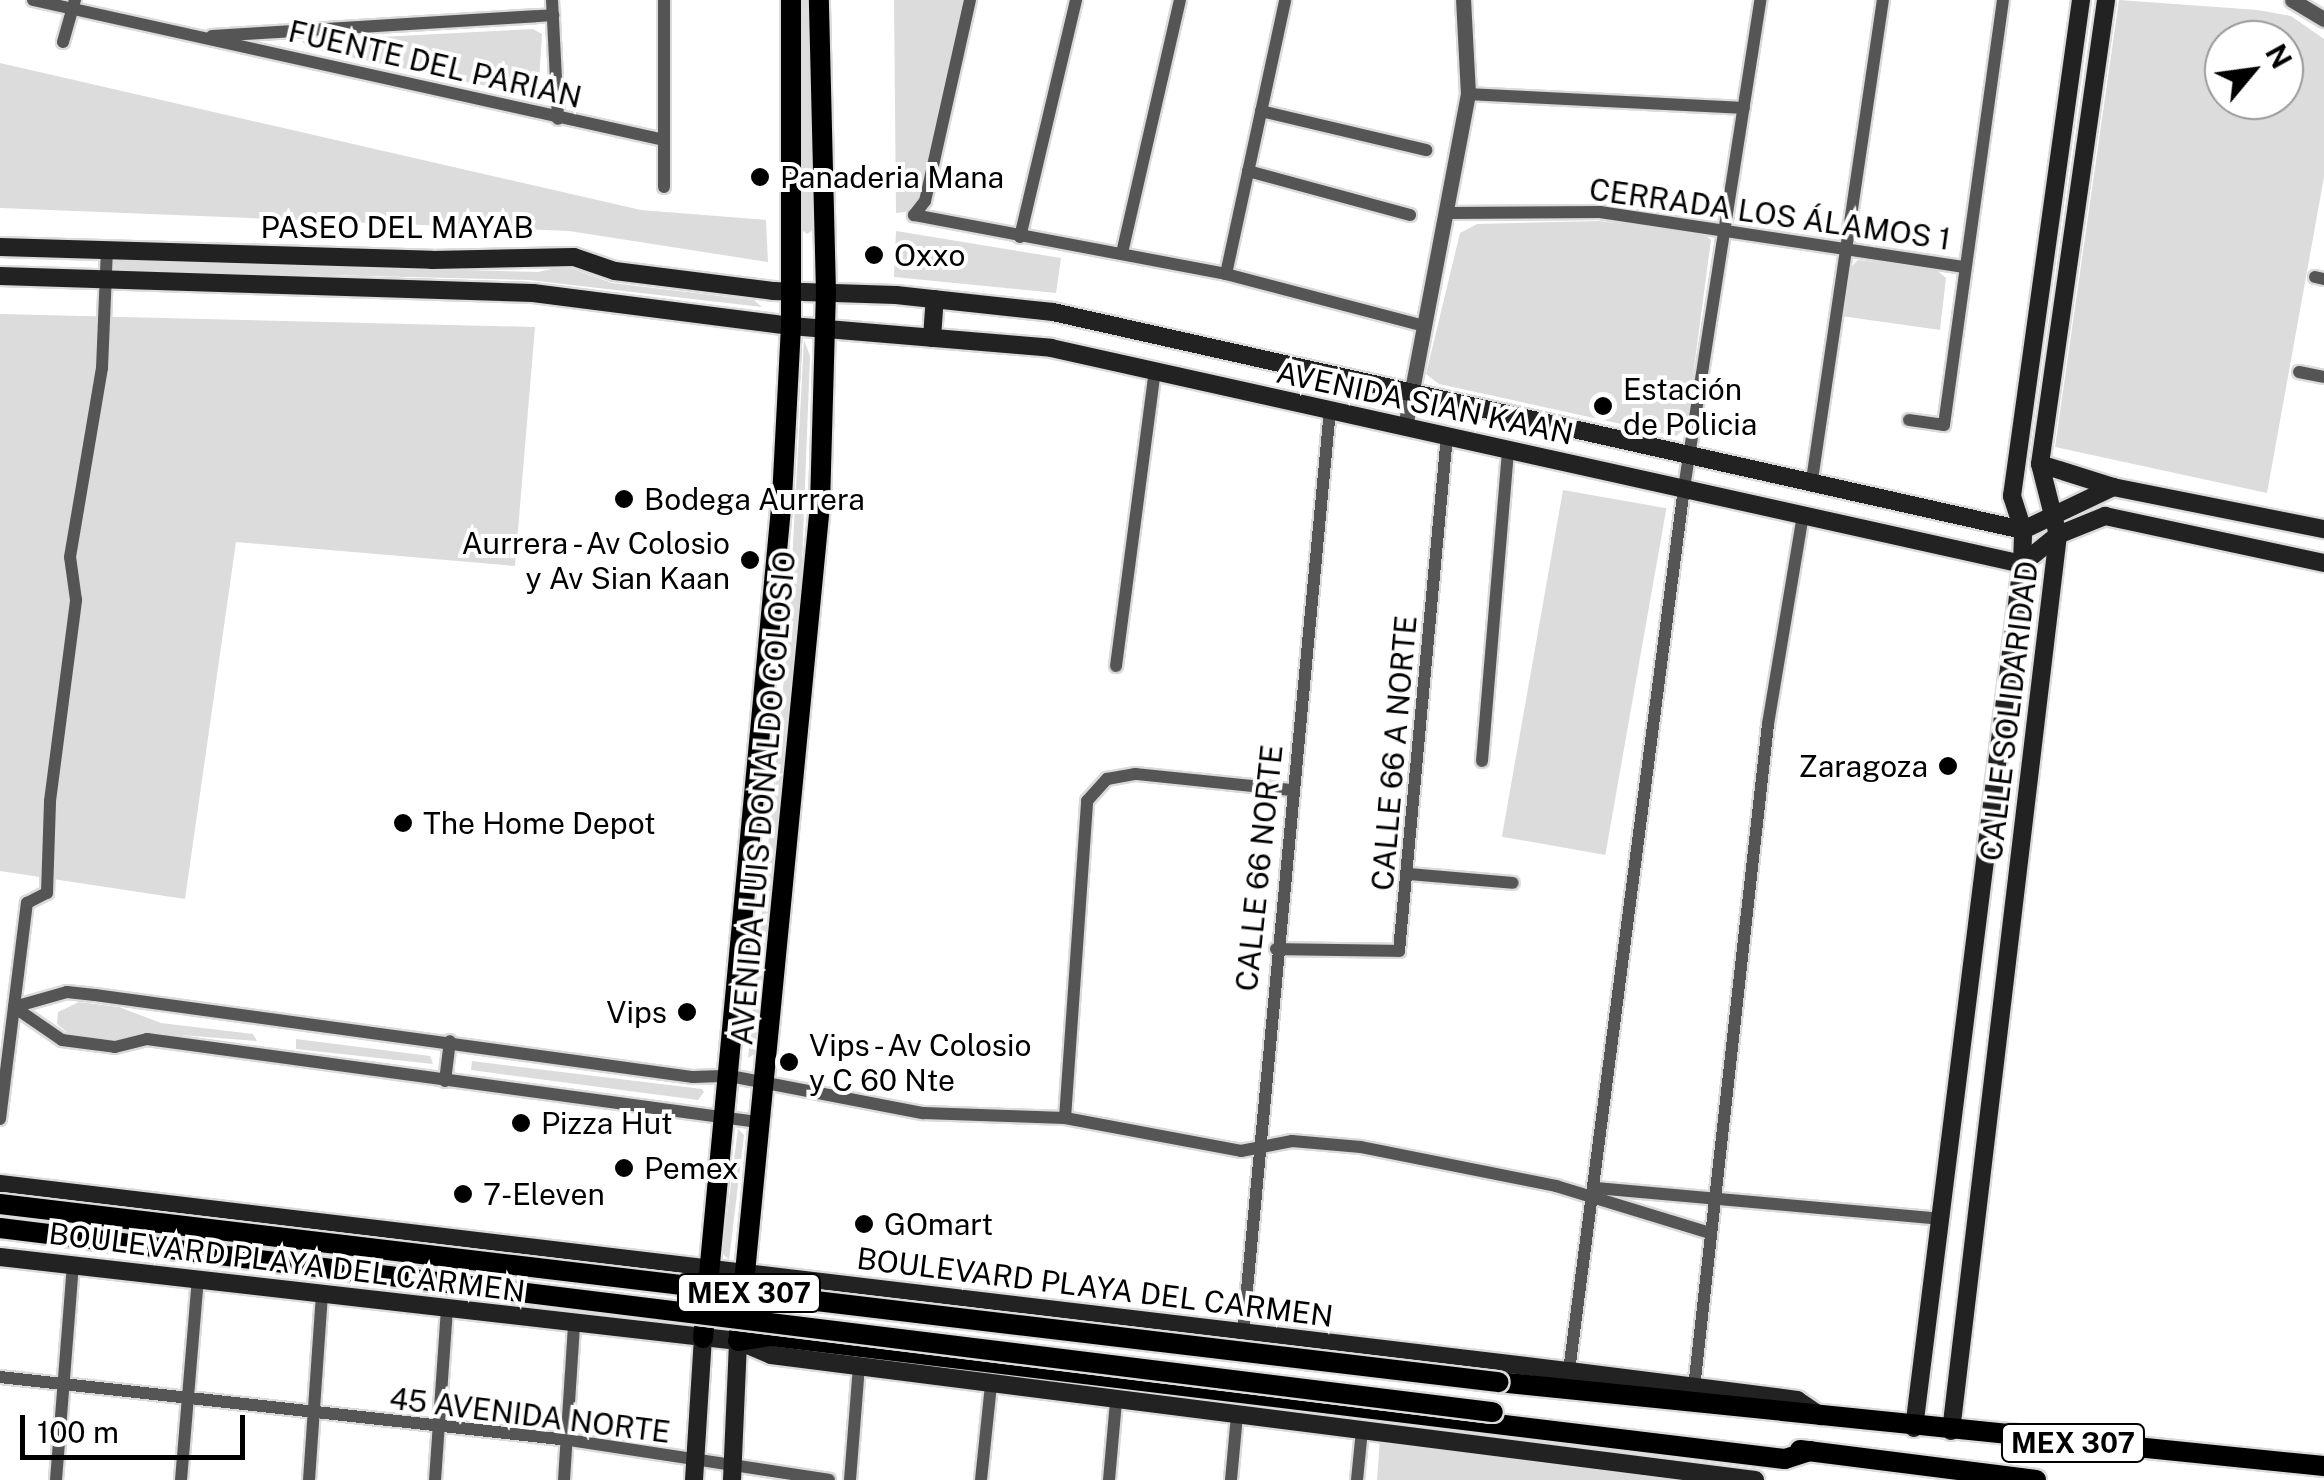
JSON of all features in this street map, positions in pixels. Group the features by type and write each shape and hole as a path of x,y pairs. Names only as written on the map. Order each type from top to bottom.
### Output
{"main road":[{"name":"AVENIDA LUIS DONALDO COLOSIO","path":"695,1470 709,1270 774,621 791,326 791,0"},
{"name":"AVENIDA LUIS DONALDO COLOSIO","path":"732,1474 738,1341 758,1122 812,625 826,293 819,0"},
{"name":"CALLE SOLIDARIDAD","path":"1914,1428 2022,564 2023,530 2012,496 2080,0"},
{"name":"CALLE SOLIDARIDAD","path":"1951,1432 2058,534 2040,464 2106,0"},
{"name":"PASEO DEL MAYAB","path":"0,247 432,260 550,255 615,271 789,292"},
{"name":"PASEO DEL MAYAB","path":"0,276 533,292 791,326"},
{"name":"AVENIDA SIAN KAAN","path":"789,292 934,299 1053,312 2023,530"},
{"path":"932,338 934,299"},
{"name":"AVENIDA SIAN KAAN","path":"791,326 1052,348 2022,564"},
{"path":"2040,464 2112,487 2324,529"},
{"path":"2023,530 2112,487"},
{"path":"2022,564 2058,534 2105,516 2324,563"},
{"name":"BOULEVARD PLAYA DEL CARMEN","path":"0,1184 1569,1370 1797,1400 1822,1417"},
{"path":"0,1195 100,1216"},
{"name":"MEX 307","path":"0,1204 1498,1382 1951,1432 2324,1466"},
{"path":"1940,1219 1976,1226"},
{"name":"MEX 307","path":"0,1228 2036,1480"},
{"path":"0,1238 120,1242"},
{"path":"574,1324 590,1298 585,1265 576,1254"},
{"name":"BOULEVARD PLAYA DEL CARMEN","path":"0,1257 738,1341"},
{"path":"1934,1263 1970,1269"},
{"path":"860,1288 841,1316 862,1357"},
{"path":"738,1341 771,1336 991,1385 1756,1480"},
{"path":"862,1357 1785,1459 1810,1451"}],"street":[{"name":"FUENTE DEL PARIAN","path":"33,0 73,5 195,38 664,140"},
{"path":"664,0 664,187"},
{"path":"970,0 925,201 914,216 1226,274 1424,326"},
{"path":"1020,238 1076,0"},
{"path":"1122,253 1180,0"},
{"path":"1226,274 1285,0"},
{"path":"1404,427 1468,94 1463,0"},
{"path":"1569,1370 1689,452 1760,0"},
{"path":"1812,480 1884,0"},
{"path":"1909,420 1944,426 2003,0"},
{"path":"2292,0 2324,19"},
{"path":"63,42 73,5"},
{"name":"FUENTE DEL PARIAN","path":"195,38 552,7"},
{"path":"552,7 558,119"},
{"path":"1468,94 1744,108"},
{"path":"1261,111 1426,150"},
{"path":"1248,171 1410,216"},
{"name":"CERRADA LOS ÁLAMOS 1","path":"1448,213 1600,212 1726,228 1964,267"},
{"path":"0,1119 27,903 47,893 50,802 76,600 70,557 102,368 107,250"},
{"path":"1116,666 1155,371"},
{"path":"2299,372 2324,377"},
{"name":"CALLE 66 NORTE","path":"1243,1332 1257,1146 1330,410"},
{"name":"CALLE 66 A NORTE","path":"1276,949 1394,955 1409,874 1446,436"},
{"path":"1482,760 1508,450"},
{"path":"1694,1388 1768,724 1803,515"},
{"path":"1066,1118 1087,801 1107,779 1136,774 1292,790"},
{"path":"1409,874 1513,883"},
{"path":"14,1007 68,992 693,1077 730,1076 923,1113 1066,1118 1240,1151 1292,1140 1360,1147 1595,1193 1710,1233"},
{"path":"14,1007 62,1040 116,1047 147,1039 758,1122"},
{"path":"445,1081 450,1041"},
{"path":"1595,1193 1714,1194 1940,1219"},
{"path":"56,1480 74,1265"},
{"path":"181,1480 198,1278"},
{"path":"309,1480 322,1294"},
{"path":"436,1480 447,1309"},
{"path":"564,1480 574,1324"},
{"path":"850,1480 862,1357"},
{"name":"45 AVENIDA NORTE","path":"0,1377 316,1416 569,1440 695,1470 829,1480"},
{"path":"982,1480 991,1385"},
{"path":"1108,1480 1116,1401"},
{"path":"1231,1480 1237,1415"},
{"path":"1357,1480 1362,1430"}],"shaded area":[{"path":"799,0 810,0 813,230 807,234 802,230"},
{"path":"894,0 967,0 925,189 905,212 896,213"},
{"path":"2119,0 2258,10 2297,20 2204,20 2204,120 2304,120 2304,25 2324,39 2324,177 2267,493 2055,447"},
{"path":"533,29 542,34 538,97 307,48 302,41"},
{"path":"0,63 641,210 766,220 768,262 569,231 0,208"},
{"path":"1599,221 1703,233 1711,240 1686,428 1676,436 1439,384 1426,374 1460,233 1477,224"},
{"path":"896,231 1061,258 1056,293 894,277"},
{"path":"1858,260 1935,269 1946,278 1940,330 1841,316 1849,269"},
{"path":"114,261 538,272 565,266 612,283 754,300 762,307 529,280 115,270"},
{"path":"0,314 535,327 515,566 236,542 185,899 0,871"},
{"path":"804,340 810,356 800,614 762,1003 756,1053 748,1058 788,636"},
{"path":"1563,490 1666,508 1605,855 1502,837"},
{"path":"79,1002 119,1007 161,1023 253,1034 257,1041 156,1033 115,1042 73,1037 57,1024 58,1012"},
{"path":"296,1039 430,1056 433,1064 296,1049"},
{"path":"472,1061 704,1092 698,1100 471,1070"},
{"path":"738,1129 744,1135 729,1260 722,1253"},
{"path":"1380,1438 1716,1480 1377,1480"}],"place":[{"name":"Panaderia Mana","path":"760,177"},
{"name":"Oxxo","path":"874,255"},
{"name":"Estación de Policia","path":"1603,406"},
{"name":"Bodega Aurrera","path":"624,499"},
{"name":"Aurrera - Av Colosio y Av Sian Kaan","path":"750,560"},
{"name":"Zaragoza","path":"1948,766"},
{"name":"The Home Depot","path":"403,823"},
{"name":"Vips","path":"687,1012"},
{"name":"Vips - Av Colosio y C 60 Nte","path":"789,1062"},
{"name":"Pizza Hut","path":"521,1123"},
{"name":"Pemex","path":"624,1168"},
{"name":"7-Eleven","path":"463,1194"},
{"name":"GOmart","path":"864,1224"}]}
